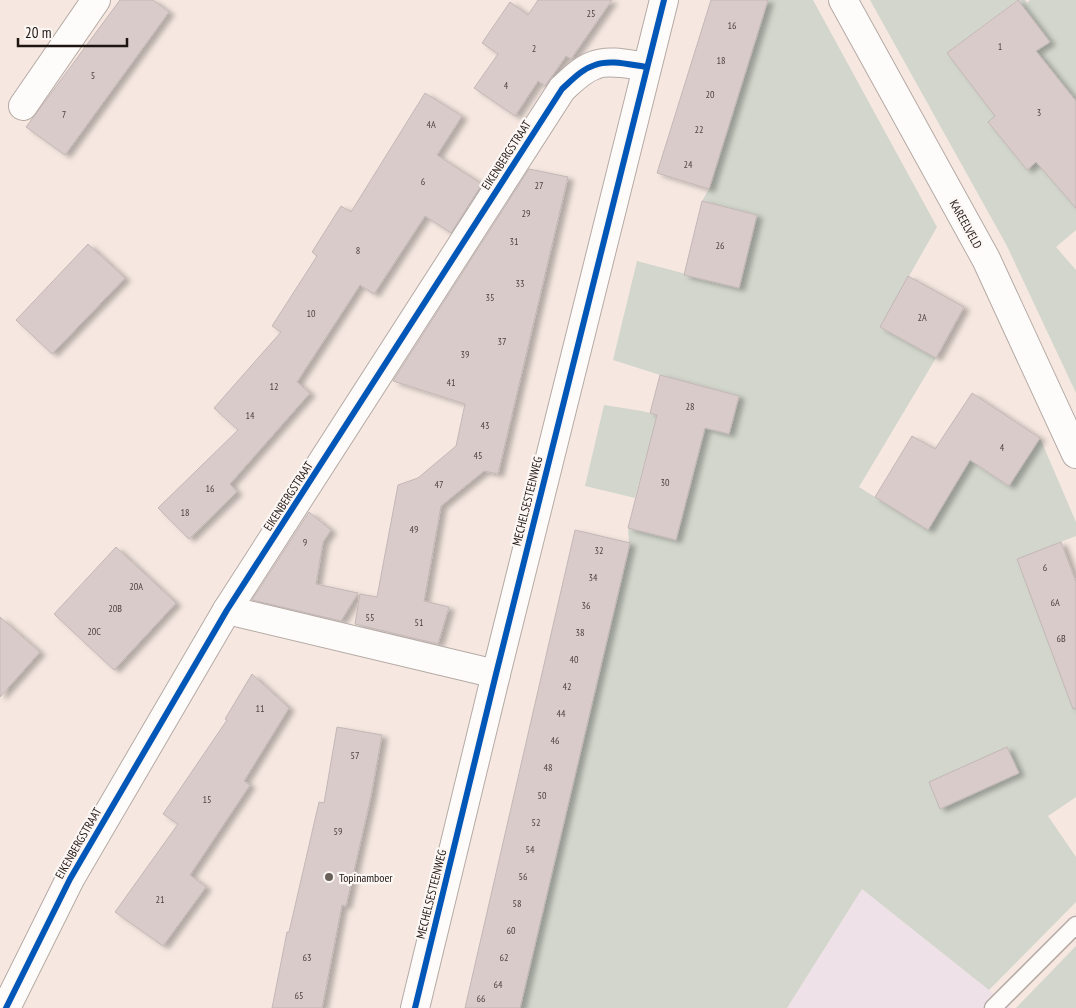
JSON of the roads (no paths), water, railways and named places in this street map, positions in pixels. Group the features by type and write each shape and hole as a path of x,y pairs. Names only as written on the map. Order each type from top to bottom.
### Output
{"street":[{"path":"23,106 96,0"},
{"name":"MECHELSESTEENWEG","path":"415,1008 664,0"},
{"name":"KAREELVELD","path":"843,0 986,259 1076,454"},
{"name":"EIKENBERGSTRAAT","path":"6,1008 70,880 227,610 562,89 577,75 594,65 609,63 647,68"},
{"path":"227,610 496,674"}],"lane":[{"path":"993,1008 1076,925"}],"place":[{"name":"Topinamboer","path":"329,877"}]}
